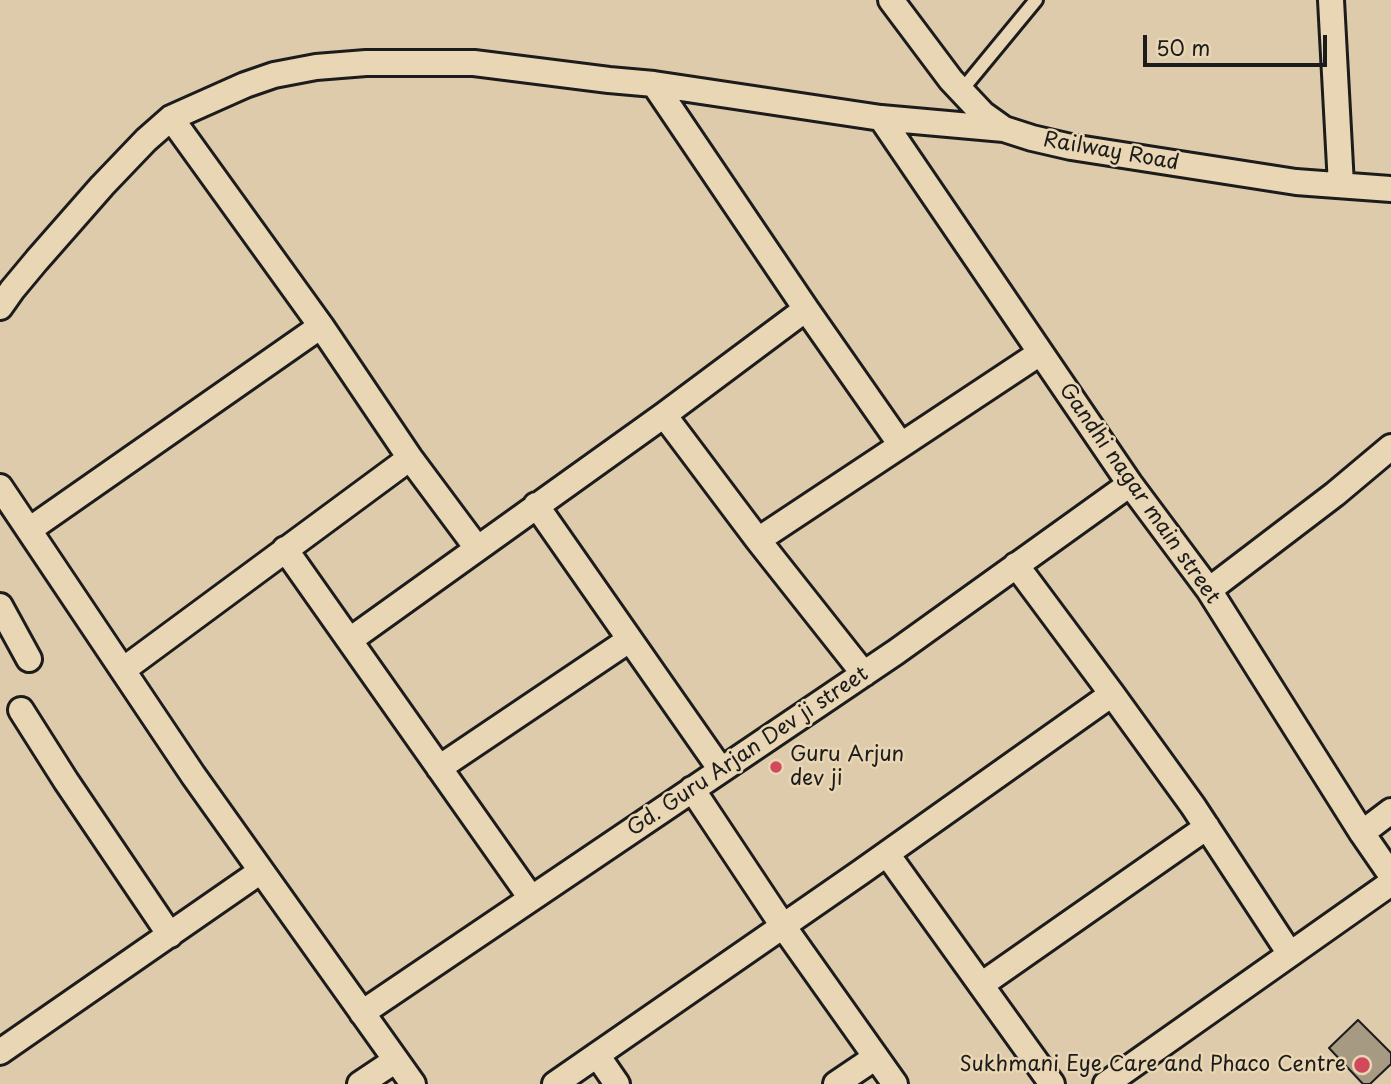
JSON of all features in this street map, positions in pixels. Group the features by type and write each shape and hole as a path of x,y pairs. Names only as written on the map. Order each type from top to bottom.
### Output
{"street":[{"name":"Railway Road","path":"891,0 961,91 983,114 1004,129 1071,147 1296,182 1391,190"},
{"path":"1331,0 1341,186"},
{"path":"0,307 102,186 171,118 274,75 366,63 474,63 654,85 881,118 1004,129"},
{"path":"654,85 901,445"},
{"path":"171,118 321,326 410,458 477,548"},
{"name":"Gandhi nagar main street","path":"881,118 1130,484 1209,590 1391,875"},
{"path":"350,640 664,415 806,309"},
{"path":"29,530 321,326"},
{"path":"758,540 1040,353"},
{"path":"664,415 864,674"},
{"path":"1209,590 1335,494 1391,447"},
{"path":"123,670 410,458"},
{"name":"Gd. Guru Arjan Dev ji street","path":"362,1013 864,674 1130,484"},
{"path":"0,487 193,775 413,1084"},
{"path":"536,505 722,770"},
{"path":"285,549 531,898"},
{"path":"1016,565 1194,806 1290,954"},
{"path":"0,606 29,659"},
{"path":"439,768 629,640"},
{"path":"555,1084 1112,694"},
{"path":"21,710 170,935"},
{"path":"692,789 783,926 895,1084"},
{"path":"1362,833 1391,811"},
{"path":"981,985 1207,827"},
{"path":"887,854 1052,1084"},
{"path":"0,1052 261,871"},
{"path":"1106,1084 1391,883"},
{"path":"597,1055 617,1084"},
{"path":"836,1084 876,1057"},
{"path":"360,1084 396,1060"}],"lane":[{"path":"961,91 1036,0"}],"building":[{"path":"1358,1020 1391,1053 1391,1064 1370,1084 1363,1084 1329,1048"}],"place":[{"name":"Guru Arjun dev ji","path":"776,767"},
{"name":"Sukhmani Eye Care and Phaco Centre","path":"1362,1065"}]}
